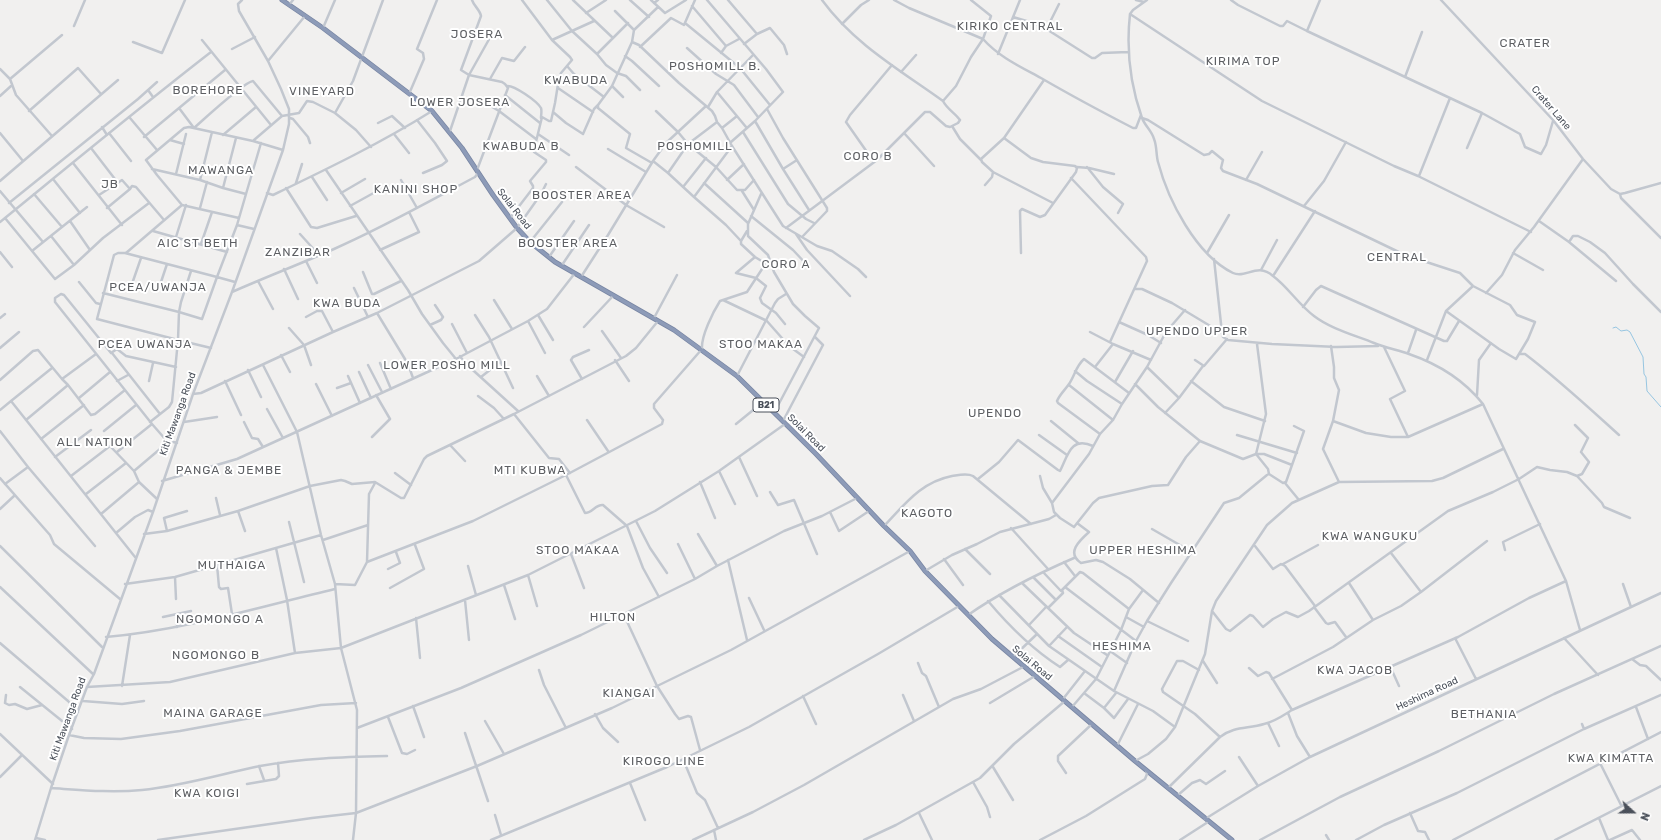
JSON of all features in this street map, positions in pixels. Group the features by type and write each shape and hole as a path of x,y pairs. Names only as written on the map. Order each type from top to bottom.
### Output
{"highway":[{"name":"Solai Road","path":"282,0 323,28 432,111 450,131 510,218 530,242 549,258 656,319 702,349 737,376 910,551 925,571 992,639 1117,746 1178,795 1206,821 1232,840"}],"street":[{"path":"74,26 85,0"},
{"path":"133,42 162,53 185,0"},
{"path":"242,0 237,7 268,61 281,89 290,117 308,136 310,143"},
{"path":"288,5 292,0"},
{"path":"323,28 334,0"},
{"path":"335,113 353,81 383,0"},
{"path":"409,94 424,59 423,53 418,49 437,0"},
{"path":"472,0 474,7 480,12 481,16 461,68 469,74 502,82 507,86 510,85 523,92 539,105 541,109 542,118 534,152 546,160 546,162 530,181 534,186 510,218"},
{"path":"522,0 552,40 572,60 561,73 550,122 542,118"},
{"path":"547,0 572,31 597,54 606,65 617,73 626,76 640,90"},
{"path":"573,0 613,38"},
{"path":"586,14 606,0"},
{"path":"630,0 649,17"},
{"path":"650,0 664,13 667,13 686,0"},
{"path":"654,3 658,0"},
{"path":"640,46 671,18 681,25 684,25 695,0"},
{"path":"708,0 784,92 770,105 767,110 746,127 743,132 731,142"},
{"path":"728,0 757,34"},
{"path":"786,228 874,162 926,111 946,126 952,126 960,120 943,101 870,50 842,24 822,0"},
{"path":"842,24 861,5 869,0"},
{"path":"894,0 983,40 998,54 1052,86 1133,128 1136,128 1142,116"},
{"path":"902,4 905,0"},
{"path":"943,101 956,86 971,57 983,40 991,16 970,0"},
{"path":"998,54 1020,0"},
{"path":"1136,0 1145,1"},
{"path":"1231,0 1280,26 1283,26 1287,21 1482,113 1520,134 1525,147 1540,154 1546,145 1553,120"},
{"path":"1307,31 1320,0"},
{"name":"Crater Lane","path":"1441,0 1553,120 1611,190 1620,194 1621,198 1661,238"},
{"path":"1145,1 1130,14 1128,52 1130,74 1142,116 1154,137 1158,161 1173,200 1189,230 1206,253 1237,274 1261,270 1273,276 1304,307 1324,322 1382,346 1427,360 1463,382 1477,396 1484,404 1503,449 1519,479 1566,581 1580,630"},
{"path":"1046,30 1059,4"},
{"path":"692,6 726,46"},
{"path":"553,112 583,134 593,112 612,86 632,42 634,30 658,7"},
{"path":"616,11 634,30"},
{"path":"1130,14 1262,101 1530,232"},
{"path":"268,61 305,16"},
{"path":"1013,16 1032,22 1092,58 1095,58 1102,53 1128,52"},
{"path":"552,40 594,21"},
{"path":"597,54 628,23"},
{"path":"685,23 740,68 770,105"},
{"path":"744,44 757,34 770,28 784,45 787,54"},
{"path":"1405,77 1422,32"},
{"path":"450,131 469,74 492,34"},
{"path":"10,80 62,35"},
{"path":"232,49 255,37"},
{"path":"721,53 726,46 739,39"},
{"path":"202,40 271,125"},
{"path":"632,42 640,46 715,116 717,122 731,142 761,193 786,228 803,236 818,246 832,251 858,269 866,277"},
{"path":"490,79 502,58 514,61 525,47"},
{"path":"687,48 716,74 736,87 758,117"},
{"path":"0,222 108,134 130,118 153,97 211,52"},
{"path":"581,276 652,162 666,143 707,107 717,92 753,55"},
{"path":"901,72 916,55"},
{"path":"625,56 659,86"},
{"path":"874,162 846,122 850,115 892,65"},
{"path":"567,66 571,71 604,97"},
{"path":"29,110 78,68 101,94"},
{"path":"0,69 10,80 16,96 52,136"},
{"path":"144,137 226,70"},
{"path":"0,181 118,80"},
{"path":"981,160 1004,138 1044,80"},
{"path":"194,128 241,88 253,81 282,116 290,117 298,114 307,102 313,102 335,113 356,130 371,147"},
{"path":"9,203 157,82"},
{"path":"0,96 11,86"},
{"path":"232,292 368,233 475,177 507,86"},
{"path":"612,86 623,97"},
{"path":"557,88 593,112"},
{"path":"148,90 153,97"},
{"path":"717,92 746,127"},
{"path":"505,95 540,123"},
{"path":"1418,176 1450,98"},
{"path":"482,101 499,111 536,140"},
{"path":"598,105 598,108 630,134 626,148 652,162 668,173 726,225 741,242 742,246 773,269"},
{"path":"223,135 256,107"},
{"path":"179,108 194,128"},
{"path":"767,110 827,210 803,236"},
{"path":"267,194 273,194 326,170 371,147 432,111"},
{"path":"656,112 678,132 688,144 716,167 737,190 742,191 754,211"},
{"path":"1467,148 1482,113"},
{"path":"253,141 282,116"},
{"path":"378,123 392,116 404,128"},
{"path":"722,128 737,116"},
{"path":"1142,116 1204,155 1209,154 1212,151 1214,152 1223,160 1221,170 1315,211 1405,255 1460,273 1473,286 1510,305 1518,315 1535,322 1520,354 1516,359 1446,311"},
{"name":"Kiti Mawanga Road","path":"35,839 69,735 87,687 94,674 102,647 153,512 162,481 193,394 232,292 283,150 290,117"},
{"path":"130,118 144,137 157,150"},
{"path":"417,120 446,161 442,165 423,173"},
{"path":"755,121 783,169 810,210"},
{"path":"668,173 688,144 717,122"},
{"path":"952,126 960,139 993,172 1054,203"},
{"path":"102,127 131,161"},
{"path":"239,218 184,205 152,169 146,159 184,128 194,128 253,141 283,150"},
{"path":"200,180 212,132"},
{"path":"743,132 788,204 814,223"},
{"path":"904,132 934,166"},
{"path":"0,133 23,161"},
{"path":"176,174 186,134"},
{"path":"394,134 409,153"},
{"path":"538,134 570,155"},
{"path":"223,188 236,138"},
{"path":"1004,138 1031,158 1043,162 1076,167 1087,167 1114,174"},
{"path":"169,140 184,144"},
{"path":"1304,206 1324,181 1346,142"},
{"path":"103,293 203,318 237,225 260,143"},
{"path":"694,197 732,146"},
{"path":"91,148 118,183"},
{"path":"608,149 646,172"},
{"path":"1246,180 1262,152"},
{"path":"683,187 706,158"},
{"path":"1486,293 1502,276 1513,253 1539,221 1584,159"},
{"path":"783,169 797,160"},
{"path":"73,163 99,195 107,208 122,225"},
{"path":"296,183 302,164"},
{"path":"727,180 744,164"},
{"path":"576,167 626,205 664,227"},
{"path":"1022,253 1020,210 1022,209 1043,217 1078,170 1076,167"},
{"path":"1087,167 1103,187 1123,204 1118,213"},
{"path":"152,169 208,182 223,188 246,194"},
{"path":"326,170 430,325 456,358"},
{"path":"985,185 992,177 993,172"},
{"path":"312,176 327,200"},
{"path":"1071,178 1146,257 1147,261 1119,322 1112,343 1095,367"},
{"path":"53,179 80,213"},
{"path":"341,193 365,179"},
{"path":"99,195 122,180 130,189"},
{"path":"401,180 417,208"},
{"path":"742,191 754,180"},
{"path":"200,208 208,182"},
{"path":"1620,194 1661,182"},
{"path":"704,183 748,224"},
{"path":"193,394 201,393 248,370 263,365 281,355 377,313 479,261 518,228 546,184"},
{"path":"107,208 132,186 136,187 164,220"},
{"path":"286,188 298,209 312,227 317,228 356,216"},
{"path":"350,206 379,190"},
{"path":"0,191 43,242"},
{"path":"741,242 761,193"},
{"path":"34,194 62,227"},
{"path":"530,242 562,202"},
{"path":"5,218 54,278 74,265 90,250 149,203"},
{"path":"125,253 184,205"},
{"path":"176,237 184,205"},
{"path":"32,251 87,207"},
{"path":"1273,276 1315,211"},
{"path":"201,244 212,212"},
{"path":"380,250 419,232 409,212"},
{"path":"1206,253 1229,215"},
{"path":"751,216 793,250 809,267"},
{"path":"70,221 90,250"},
{"path":"549,258 574,221"},
{"path":"1539,221 1568,242 1616,281"},
{"path":"237,225 254,229"},
{"path":"562,266 589,225"},
{"path":"747,230 748,236 771,259 773,269 786,294 805,316 819,326 819,331 774,412"},
{"path":"153,231 227,252"},
{"path":"300,234 319,255"},
{"path":"796,234 807,250 850,296"},
{"path":"51,236 74,265"},
{"path":"1568,242 1573,236 1578,236 1598,248 1661,312"},
{"path":"1261,270 1277,240"},
{"path":"0,252 12,267"},
{"path":"211,348 97,319 114,255 118,253 125,253 235,282"},
{"path":"1513,253 1543,270"},
{"path":"756,257 736,273 756,278 766,286 760,298 771,311 776,313 786,324"},
{"path":"133,281 141,258"},
{"path":"1214,259 1223,338 1257,344 1382,346"},
{"path":"306,261 317,283"},
{"path":"367,562 396,552 472,521 570,473 662,424 663,420 654,408 654,404 702,349 702,344 713,311 720,301 747,292 766,263"},
{"path":"159,288 167,264"},
{"path":"284,269 298,299"},
{"path":"116,452 170,407 172,402 176,367 179,312 191,271"},
{"path":"363,272 372,294 401,281"},
{"path":"162,481 221,465 297,432 467,353 538,315 552,303 575,273"},
{"path":"144,534 167,531 238,511 310,486 343,480 352,484 375,482 403,499 406,497 424,459 428,456 582,379 615,360 626,356 636,348 656,319 677,275"},
{"path":"258,281 273,309"},
{"path":"79,282 96,303 100,304"},
{"path":"1427,360 1446,311 1473,286"},
{"path":"1304,307 1318,288 1324,287 1435,338 1447,341 1459,321"},
{"path":"354,288 368,317"},
{"path":"1135,289 1142,289 1185,310 1222,333"},
{"path":"160,414 112,353 64,296 59,294 54,300 124,390 166,440 176,443"},
{"path":"737,376 778,299 786,294"},
{"path":"584,327 614,295"},
{"path":"494,300 512,329"},
{"path":"723,300 766,320 789,346 804,357"},
{"path":"430,325 441,320 443,317 435,305"},
{"path":"1052,503 1072,478 1100,434 1113,420 1147,367 1166,332 1185,310"},
{"path":"306,317 317,311 322,311 333,332"},
{"path":"377,313 408,364 413,378"},
{"path":"0,318 5,314"},
{"path":"475,315 490,340 513,388"},
{"path":"538,315 553,340"},
{"path":"528,321 544,353"},
{"path":"1119,322 1148,335 1161,343"},
{"path":"452,324 467,353"},
{"path":"289,328 304,345 312,365"},
{"path":"1408,353 1416,330"},
{"path":"602,331 621,358"},
{"path":"0,348 19,332"},
{"path":"1090,332 1151,360"},
{"path":"87,687 170,682 295,652 342,648 528,575 636,521 719,471 784,423 823,345 815,338"},
{"path":"1165,413 1227,339"},
{"path":"1477,396 1479,360 1492,343"},
{"path":"1256,454 1265,420 1266,407 1257,344"},
{"path":"1331,346 1334,377 1339,390 1333,421 1323,450 1339,482"},
{"path":"1382,346 1405,391 1404,393 1392,397 1390,400 1408,437"},
{"path":"112,353 117,349 126,356 176,367"},
{"path":"0,380 35,350 40,352 93,416 124,390"},
{"path":"582,379 571,360 573,357 589,350"},
{"path":"1116,382 1133,351"},
{"path":"62,379 96,354"},
{"path":"1520,354 1524,354 1566,386 1588,408 1619,435"},
{"path":"281,355 290,372"},
{"path":"460,356 464,362 518,411"},
{"path":"1100,434 1057,401 1069,385 1079,363 1084,359 1129,393"},
{"path":"615,360 629,381"},
{"path":"1195,360 1203,366"},
{"path":"481,377 500,362"},
{"path":"149,382 153,363"},
{"path":"380,363 391,389"},
{"path":"263,365 297,432 321,535 335,584 342,648 356,703 356,813 353,840"},
{"path":"368,365 382,392"},
{"path":"1147,367 1178,398"},
{"path":"0,410 52,368"},
{"path":"248,370 261,397"},
{"path":"1076,371 1087,381 1122,404"},
{"path":"79,398 110,372"},
{"path":"359,372 371,398"},
{"path":"118,382 128,375"},
{"path":"348,376 360,403"},
{"path":"537,376 549,396"},
{"path":"225,381 241,415"},
{"path":"1191,381 1224,407 1265,420"},
{"path":"337,388 351,383"},
{"path":"316,384 332,416"},
{"path":"1135,384 1165,413 1200,441 1243,459 1256,454 1264,454 1292,465"},
{"path":"26,420 68,385"},
{"path":"1069,385 1113,420"},
{"path":"372,437 390,419 376,395"},
{"path":"478,396 494,408 504,419"},
{"path":"11,401 135,557"},
{"path":"736,424 763,402"},
{"path":"1333,421 1366,433 1391,437 1408,437 1484,404"},
{"path":"41,439 84,405"},
{"path":"104,431 136,405"},
{"path":"267,409 283,438"},
{"path":"514,414 549,458 559,459 570,473"},
{"path":"184,422 217,417"},
{"path":"587,420 608,452"},
{"path":"1051,421 1078,443 1086,443 1093,446"},
{"path":"244,422 252,438 258,439 263,447"},
{"path":"1575,425 1588,438 1580,452 1589,462 1582,474 1578,476"},
{"path":"1285,483 1304,431 1294,426"},
{"path":"56,457 91,430"},
{"path":"0,431 28,467 95,546"},
{"path":"1039,435 1067,455"},
{"path":"1237,435 1296,452"},
{"path":"134,471 160,449 166,440"},
{"path":"978,479 999,462 1018,440 1060,471 1067,455 1078,443"},
{"path":"1040,476 1043,488 1052,503 1056,515 1074,527 1093,503 1099,498 1152,486 1168,485 1186,457 1200,441"},
{"path":"450,445 465,461"},
{"path":"71,476 109,446 134,471 139,482 157,499"},
{"path":"1135,761 1148,754 1166,739 1175,727 1199,670 1208,643 1212,611 1232,576 1255,546 1267,525 1283,510 1299,500 1339,482 1432,481 1443,478 1503,449"},
{"path":"1256,454 1268,469 1269,474 1285,483 1299,500"},
{"path":"739,457 757,496"},
{"path":"86,494 126,463"},
{"path":"5,484 28,467"},
{"path":"1212,611 1226,629 1230,631 1250,615 1254,616 1263,627 1286,612 1298,617 1349,583 1448,511 1519,479 1537,467 1567,472 1578,476 1604,507 1630,518"},
{"path":"719,471 736,504"},
{"path":"395,473 411,484"},
{"path":"884,526 923,487 939,478 966,474 978,479 1031,524"},
{"path":"1104,708 1115,692 1136,641 1147,621 1224,503 1239,498 1264,476 1269,474"},
{"path":"566,475 585,513 600,505 603,505 627,526 643,568 659,596"},
{"path":"0,478 14,496 50,535 54,544 120,599"},
{"path":"101,514 139,482"},
{"path":"335,584 355,585 367,562 368,494 375,482"},
{"path":"700,482 715,518"},
{"path":"770,492 778,505 794,500 817,554"},
{"path":"0,509 14,496"},
{"path":"216,498 220,515"},
{"path":"357,728 461,688 581,635 624,615 784,531 830,512 857,498"},
{"path":"116,533 135,517 148,510 153,512"},
{"path":"238,511 245,531"},
{"path":"830,512 839,531 869,511"},
{"path":"167,531 164,518 187,512"},
{"path":"925,571 944,559 1000,532 1049,520 1056,515"},
{"path":"636,521 650,548 666,573"},
{"path":"289,522 293,544 304,582"},
{"path":"1077,523 1089,532 1074,550 1074,558 1080,563 1096,560 1103,562 1159,603"},
{"path":"1505,550 1502,542 1540,524"},
{"path":"323,540 368,525"},
{"path":"1012,528 1048,569"},
{"path":"1152,529 1192,552"},
{"path":"698,534 716,566"},
{"path":"125,584 175,577 321,535"},
{"path":"1272,679 1332,647 1373,620 1401,606 1486,541"},
{"path":"390,588 424,569 415,544"},
{"path":"678,544 694,579"},
{"path":"1255,546 1273,569 1318,545"},
{"path":"0,546 102,647"},
{"path":"276,548 287,600 295,652"},
{"path":"965,549 990,574"},
{"path":"158,840 356,813 477,766 612,708 732,650 764,630 910,551"},
{"path":"388,569 400,563 396,552"},
{"path":"1391,552 1421,592"},
{"path":"571,554 584,588"},
{"path":"968,615 999,595 1048,569 1074,558"},
{"path":"944,559 963,585"},
{"path":"728,560 747,640"},
{"path":"1064,562 1075,576"},
{"path":"1283,564 1326,623 1328,624 1335,622 1346,637"},
{"path":"217,565 219,587 221,589 228,588 232,614"},
{"path":"468,566 476,595"},
{"path":"1043,572 1060,590 1062,590"},
{"path":"1029,625 1063,593 1062,590 1080,572 1129,609"},
{"path":"528,575 537,606"},
{"path":"175,577 176,599"},
{"path":"1033,577 1056,600"},
{"path":"1168,788 1220,737 1232,730 1268,723 1292,710 1455,638 1566,581"},
{"path":"1022,583 1067,627 1107,655"},
{"path":"1349,583 1373,620"},
{"path":"1623,584 1631,607"},
{"path":"504,585 515,619"},
{"path":"0,587 94,674"},
{"path":"1065,588 1136,641"},
{"path":"106,637 130,635 177,627 335,589"},
{"path":"1072,707 1096,679 1121,630 1129,609 1143,590"},
{"name":"Heshima Road","path":"1180,840 1258,786 1310,757 1661,593"},
{"path":"999,595 1049,646 1115,692 1154,712 1175,727"},
{"path":"749,598 764,630"},
{"path":"465,600 469,640"},
{"path":"988,601 1028,643 1060,667 1068,660"},
{"path":"491,840 497,839 501,835 630,783 749,727 959,606"},
{"path":"163,618 191,611"},
{"path":"177,614 177,627"},
{"path":"624,615 657,686 677,718 681,719 688,716 691,717 700,750"},
{"path":"1126,616 1144,627"},
{"path":"416,618 420,658"},
{"path":"1147,621 1188,641"},
{"path":"1049,646 1067,627"},
{"path":"1013,657 1037,634"},
{"path":"122,686 130,635"},
{"path":"1058,636 1102,668"},
{"path":"1455,638 1476,679"},
{"path":"1564,638 1598,675"},
{"path":"0,643 46,682 78,712"},
{"path":"1260,840 1340,797 1439,751 1554,694 1661,646"},
{"path":"1110,652 1127,663"},
{"path":"1632,659 1640,665 1646,666 1661,680"},
{"path":"1199,670 1183,661 1177,661 1162,689 1164,694 1184,706 1220,737"},
{"path":"1202,661 1217,684"},
{"path":"918,663 922,673 926,676 939,707"},
{"path":"1390,666 1399,686"},
{"path":"693,840 804,785 953,699 981,689 1023,667"},
{"path":"1249,668 1257,676 1267,672 1292,710"},
{"path":"539,670 544,685 566,728"},
{"path":"864,840 919,813 973,782 992,767 1014,744 1064,700 1085,671"},
{"path":"990,703 1035,676"},
{"path":"20,687 72,729"},
{"path":"1084,693 1104,708 1114,718 1128,699"},
{"path":"6,695 5,703 9,705 15,704 27,709 42,705"},
{"path":"903,695 914,721"},
{"path":"1356,840 1384,825 1458,792 1584,729 1661,695"},
{"path":"804,696 816,724"},
{"path":"83,701 122,704 144,701"},
{"path":"69,735 84,738 121,739 180,731 321,706 356,703"},
{"path":"1117,746 1138,704"},
{"path":"413,706 424,737"},
{"path":"1636,707 1648,739"},
{"path":"1288,713 1297,736 1310,757"},
{"path":"595,714 603,728 618,742"},
{"path":"388,716 402,753 407,754 415,750"},
{"path":"485,721 504,754"},
{"path":"1268,723 1279,746"},
{"path":"1066,773 1058,761 1058,756 1092,724"},
{"path":"1582,724 1584,729"},
{"path":"1453,840 1524,802 1564,784 1600,763 1661,732"},
{"path":"465,733 488,800"},
{"path":"0,734 53,784"},
{"path":"0,777 22,755"},
{"path":"51,788 114,792 143,790 189,783 259,766 278,763 356,756 387,756"},
{"path":"1239,757 1258,786"},
{"path":"683,759 697,794 705,800 718,828"},
{"path":"247,784 264,780 273,780 278,777 278,763"},
{"path":"1600,763 1621,805"},
{"path":"259,766 264,780"},
{"path":"992,767 1013,800"},
{"path":"1040,840 1086,816 1145,779 1147,774 1146,770"},
{"path":"1178,795 1192,783 1200,780 1206,784 1225,771"},
{"path":"973,782 987,807 990,817"},
{"path":"630,783 645,820"},
{"path":"1555,840 1621,805 1661,786"},
{"path":"919,813 932,840"},
{"path":"1410,813 1418,832 1425,832 1429,840"},
{"path":"495,815 501,835"},
{"path":"1599,818 1609,840 1632,830 1640,840"},
{"path":"714,830 716,840"},
{"path":"1326,836 1329,840"},
{"path":"35,839 45,840"}],"waterway":[{"path":"1613,328 1616,327 1621,331 1627,330 1630,332 1643,357 1647,391 1661,407"}],"district":[{"name":"KIRIKO CENTRAL","path":"1010,27"},
{"name":"JOSERA","path":"477,35"},
{"name":"CRATER","path":"1525,44"},
{"name":"KIRIMA TOP","path":"1243,62"},
{"name":"POSHOMILL B.","path":"715,67"},
{"name":"KWABUDA","path":"576,81"},
{"name":"BOREHORE","path":"208,91"},
{"name":"VINEYARD","path":"322,92"},
{"name":"LOWER JOSERA","path":"460,103"},
{"name":"KWABUDA B","path":"521,147"},
{"name":"POSHOMILL","path":"695,147"},
{"name":"CORO B","path":"868,157"},
{"name":"MAWANGA","path":"221,171"},
{"name":"JB","path":"110,185"},
{"name":"KANINI SHOP","path":"416,190"},
{"name":"BOOSTER AREA","path":"582,196"},
{"name":"AIC ST BETH","path":"198,244"},
{"name":"BOOSTER AREA","path":"568,244"},
{"name":"ZANZIBAR","path":"298,253"},
{"name":"CENTRAL","path":"1397,258"},
{"name":"CORO A","path":"786,265"},
{"name":"PCEA/UWANJA","path":"158,288"},
{"name":"KWA BUDA","path":"347,304"},
{"name":"UPENDO UPPER","path":"1197,332"},
{"name":"PCEA UWANJA","path":"145,345"},
{"name":"STOO MAKAA","path":"761,345"},
{"name":"LOWER POSHO MILL","path":"447,366"},
{"name":"UPENDO","path":"995,414"},
{"name":"ALL NATION","path":"95,443"},
{"name":"PANGA & JEMBE","path":"229,471"},
{"name":"MTI KUBWA","path":"530,471"},
{"name":"KAGOTO","path":"927,514"},
{"name":"KWA WANGUKU","path":"1370,537"},
{"name":"STOO MAKAA","path":"578,551"},
{"name":"UPPER HESHIMA","path":"1143,551"},
{"name":"MUTHAIGA","path":"232,566"},
{"name":"HILTON","path":"613,618"},
{"name":"NGOMONGO A","path":"220,620"},
{"name":"HESHIMA","path":"1122,647"},
{"name":"NGOMONGO B","path":"216,656"},
{"name":"KWA JACOB","path":"1355,671"},
{"name":"KIANGAI","path":"629,694"},
{"name":"MAINA GARAGE","path":"213,714"},
{"name":"BETHANIA","path":"1484,715"},
{"name":"KWA KIMATTA","path":"1611,759"},
{"name":"KIROGO LINE","path":"664,762"},
{"name":"KWA KOIGI","path":"207,794"}]}
